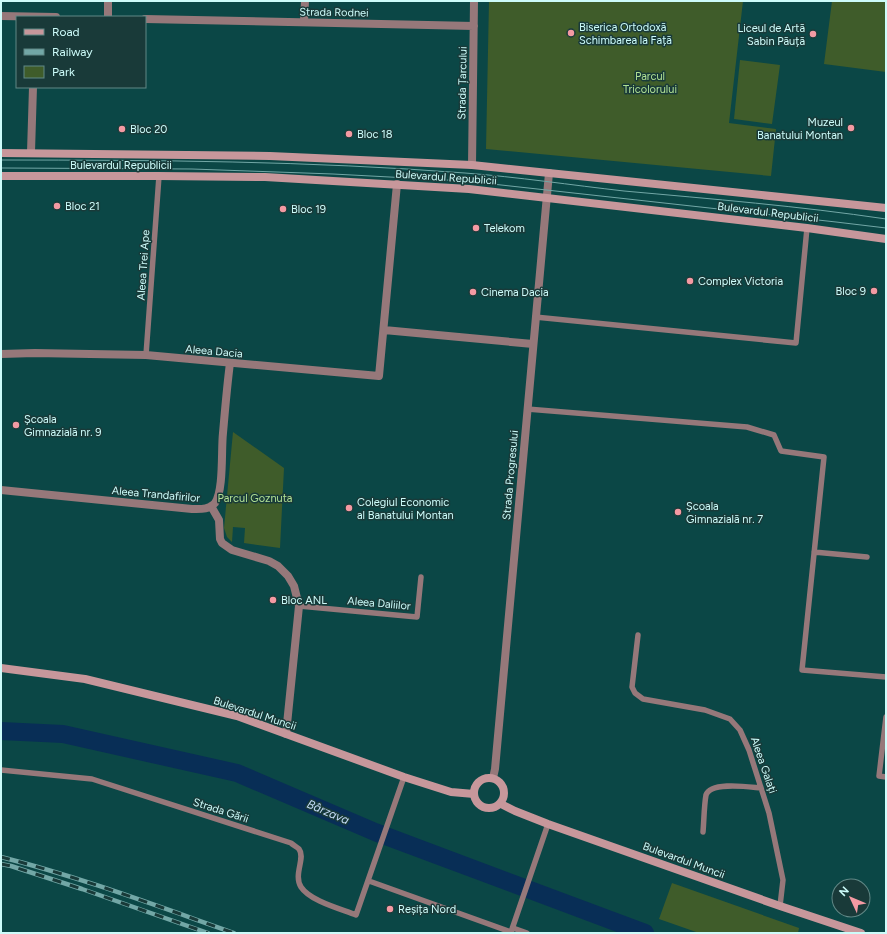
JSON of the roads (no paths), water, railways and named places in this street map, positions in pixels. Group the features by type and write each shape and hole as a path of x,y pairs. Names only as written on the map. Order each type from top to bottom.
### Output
{"main road":[{"name":"Bulevardul Republicii","path":"1,153 32,152 270,156 472,165 886,208"},
{"name":"Bulevardul Republicii","path":"1,176 265,177 469,189 807,228 886,239"},
{"name":"Bulevardul Muncii","path":"1,668 85,679 237,716 404,777 451,792 474,794"},
{"path":"487,778 493,778 498,780 504,789 505,794 501,804 490,809 484,808 475,800 475,789 477,784 487,778"},
{"name":"Bulevardul Muncii","path":"501,804 514,811 548,824 861,933"}],"street":[{"path":"108,1 108,16"},
{"path":"304,22 305,1"},
{"name":"Strada Țarcului","path":"472,165 474,1"},
{"path":"1,16 16,16"},
{"name":"Strada Rodnei","path":"146,19 474,26"},
{"path":"32,152 33,88"},
{"name":"Strada Progresului","path":"493,778 548,173"},
{"name":"Aleea Dacia","path":"1,354 35,353 146,356 379,376 397,184"},
{"path":"384,330 533,344"},
{"name":"Aleea Trandafirilor","path":"1,490 192,509 206,509 211,506 218,496 220,485 230,363"},
{"path":"211,506 219,520 220,539 222,543 232,550 269,561 278,566 288,576 294,586 299,606 286,734"}],"lane":[{"name":"Aleea Trei Ape","path":"146,356 159,176"},
{"path":"535,317 796,343 807,228"},
{"path":"527,409 747,427 774,435 781,451 824,457 802,670 886,677"},
{"path":"814,552 867,557"},
{"name":"Aleea Daliilor","path":"299,606 417,617 421,577"},
{"name":"Aleea Galați","path":"638,635 632,687 635,693 643,699 705,710 730,719 740,730 749,750 769,813 782,880 780,906"},
{"path":"886,717 879,776 886,777"},
{"name":"Strada Gării","path":"1,770 92,779 291,843 299,849 302,858 298,873 301,887 313,898 356,915 404,777"},
{"path":"703,832 706,795 710,789 719,786 762,788"},
{"path":"512,930 548,824"},
{"path":"369,881 512,930 527,933"}],"waterway":[{"name":"Bârzava","path":"1,731 63,734 237,773 375,832 645,933"}],"tram line":[{"path":"1,160 233,162 407,169 505,177 624,191 853,214 886,219"},
{"path":"1,168 192,169 465,181 886,228"}],"railway":[{"path":"1,857 89,883 234,933"},
{"path":"1,864 82,889 208,933"}],"place":[{"name":"Biserica Ortodoxă Schimbarea la Față","path":"571,33"},
{"name":"Liceul de Artă Sabin Păuță","path":"813,34"},
{"name":"Muzeul Banatului Montan","path":"851,128"},
{"name":"Bloc 20","path":"122,129"},
{"name":"Bloc 18","path":"349,134"},
{"name":"Bloc 21","path":"57,206"},
{"name":"Bloc 19","path":"283,209"},
{"name":"Telekom","path":"476,228"},
{"name":"Complex Victoria","path":"690,281"},
{"name":"Bloc 9","path":"874,291"},
{"name":"Cinema Dacia","path":"473,292"},
{"name":"Școala Gimnazială nr. 9","path":"16,425"},
{"name":"Colegiul Economic al Banatului Montan","path":"349,508"},
{"name":"Școala Gimnazială nr. 7","path":"678,512"},
{"name":"Bloc ANL","path":"273,600"},
{"name":"Reșița Nord","path":"390,909"}],"park label":[{"name":"Parcul Tricolorului","path":"650,82"},
{"name":"Parcul Goznuta","path":"255,498"}]}
